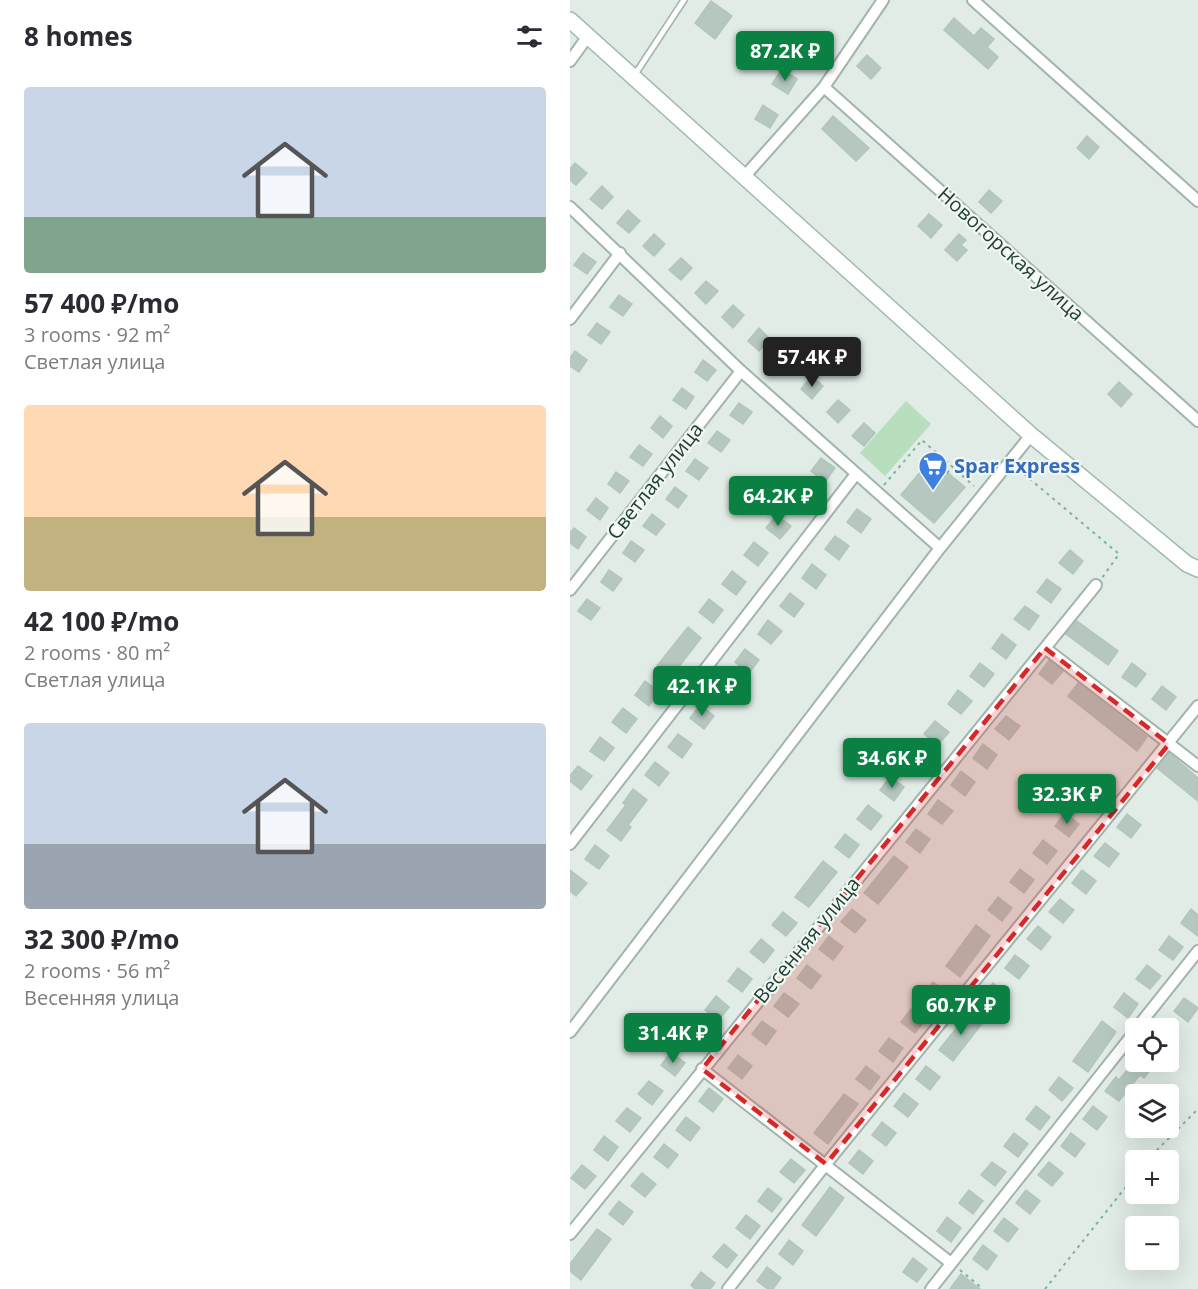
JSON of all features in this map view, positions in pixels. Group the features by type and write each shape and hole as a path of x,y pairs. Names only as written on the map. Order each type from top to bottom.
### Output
{"street":[{"path":"744,177 824,87 883,0"},
{"path":"973,0 1198,201"},
{"path":"570,20 744,177 977,393 1187,564 1198,569"},
{"path":"570,61 588,36"},
{"name":"Новогорская улица","path":"824,87 1198,421"},
{"path":"570,207 741,371 940,548"},
{"path":"570,319 620,253"},
{"name":"Светлая улица","path":"570,590 741,371"},
{"path":"570,1032 940,548 1030,435"},
{"path":"570,844 856,474"},
{"name":"Весенняя улица","path":"570,1234 1096,585"},
{"path":"1045,648 1198,766"},
{"path":"728,1289 826,1164 1198,706"},
{"path":"1145,1018 1198,951"},
{"path":"931,1289 1125,1044"},
{"path":"702,1069 951,1263"}],"lane":[{"path":"633,77 684,0"}],"path":[{"path":"877,493 922,440 983,494"},
{"path":"1009,462 1119,554 1096,585"},
{"path":"947,472 953,467"},
{"path":"1157,1150 1198,1109"},
{"path":"1045,1289 1125,1188"},
{"path":"951,1263 983,1289"}],"highlighted area":[{"path":"1045,648 1169,744 826,1164 702,1069"}],"green space":[{"path":"906,401 931,424 885,476 860,453"}],"building":[{"path":"711,1 732,16 715,39 695,23"},
{"path":"954,18 974,36 981,28 994,39 987,47 998,57 988,69 944,30"},
{"path":"867,55 881,68 871,79 857,66"},
{"path":"782,69 797,79 788,94 772,84"},
{"path":"763,105 778,115 770,128 755,119"},
{"path":"833,116 869,148 856,161 822,129"},
{"path":"1087,136 1099,147 1089,159 1077,148"},
{"path":"575,163 587,173 576,185 570,180 570,169"},
{"path":"602,186 613,197 602,209 590,199"},
{"path":"989,190 1002,201 991,213 979,202"},
{"path":"628,210 640,221 629,233 617,223"},
{"path":"929,214 942,225 931,238 918,226"},
{"path":"654,234 665,244 654,256 643,246"},
{"path":"959,234 966,240 961,245 967,250 957,261 945,250"},
{"path":"583,253 596,262 587,274 574,265"},
{"path":"681,258 692,268 681,280 669,270"},
{"path":"706,281 718,291 706,304 695,293"},
{"path":"619,295 632,304 623,316 610,307"},
{"path":"733,305 744,315 733,328 722,317"},
{"path":"597,323 610,332 601,344 588,335"},
{"path":"759,328 770,339 759,351 748,341"},
{"path":"575,351 587,360 579,372 570,366 570,358"},
{"path":"786,352 797,363 786,375 774,365"},
{"path":"703,360 716,370 707,381 695,372"},
{"path":"812,376 823,386 812,399 801,389"},
{"path":"1119,382 1132,394 1121,407 1108,394"},
{"path":"682,388 694,397 686,409 673,400"},
{"path":"838,400 850,410 838,423 827,412"},
{"path":"739,403 752,412 743,424 730,415"},
{"path":"660,416 672,426 663,438 651,428"},
{"path":"864,423 875,433 864,446 852,436"},
{"path":"717,431 730,440 721,452 708,443"},
{"path":"639,445 652,454 643,466 630,457"},
{"path":"821,458 835,468 825,482 811,471"},
{"path":"695,459 708,468 699,480 686,471"},
{"name":"Spar Express","path":"931,459 965,487 934,523 901,495"},
{"path":"616,472 629,481 620,493 608,484"},
{"path":"799,486 813,497 803,510 789,500"},
{"path":"675,487 687,496 678,508 666,499"},
{"path":"596,498 608,508 600,520 587,510"},
{"path":"857,509 871,519 861,533 847,522"},
{"path":"652,514 665,524 656,535 643,526"},
{"path":"777,515 791,526 780,539 766,528"},
{"path":"574,528 586,537 578,549 570,543 570,533"},
{"path":"835,536 849,546 839,560 825,549"},
{"path":"631,541 644,550 635,562 623,553"},
{"path":"754,542 768,553 758,566 744,555"},
{"path":"1070,550 1083,561 1073,574 1059,563"},
{"path":"812,564 826,575 816,589 802,578"},
{"path":"609,570 622,579 613,591 601,582"},
{"path":"732,571 746,582 736,595 722,584"},
{"path":"1047,579 1061,589 1051,603 1037,592"},
{"path":"790,593 804,604 794,617 780,606"},
{"path":"587,599 600,608 591,620 578,611"},
{"path":"709,599 723,610 713,623 699,612"},
{"path":"1025,606 1039,616 1029,630 1014,619"},
{"path":"768,620 782,631 771,644 758,634"},
{"path":"1077,621 1118,651 1108,665 1066,634"},
{"path":"688,627 701,638 671,677 657,666"},
{"path":"1002,634 1016,645 1006,659 992,648"},
{"path":"745,649 759,660 749,673 735,662"},
{"path":"1049,660 1063,671 1052,684 1039,674"},
{"path":"980,663 994,674 984,687 970,676"},
{"path":"1132,663 1146,674 1136,687 1122,677"},
{"path":"722,678 736,688 726,702 712,691"},
{"path":"645,681 659,692 649,706 635,695"},
{"path":"1078,683 1147,737 1137,751 1068,696"},
{"path":"1162,686 1176,697 1166,710 1152,699"},
{"path":"958,690 972,701 961,714 948,704"},
{"path":"700,705 714,716 704,729 690,718"},
{"path":"623,708 637,719 626,733 612,722"},
{"path":"1006,716 1020,726 1009,740 995,729"},
{"path":"935,721 949,732 938,745 924,734"},
{"path":"678,734 692,744 682,758 668,747"},
{"path":"600,737 614,748 604,761 590,751"},
{"path":"983,744 997,755 987,769 973,758"},
{"path":"912,750 926,760 916,774 902,763"},
{"path":"1169,753 1198,778 1198,801 1157,768"},
{"path":"655,762 669,773 659,786 645,775"},
{"path":"578,766 592,776 581,790 570,781 570,776"},
{"path":"961,771 975,782 965,796 951,785"},
{"path":"890,777 904,787 894,801 880,790"},
{"path":"1088,784 1102,795 1091,808 1077,798"},
{"path":"633,789 647,800 628,825 631,827 621,841 607,830 626,805 623,803"},
{"path":"938,800 953,811 942,824 928,814"},
{"path":"868,805 882,816 871,830 857,819"},
{"path":"1065,813 1079,824 1069,837 1055,826"},
{"path":"1127,814 1141,825 1131,838 1117,827"},
{"path":"916,829 930,839 920,853 906,842"},
{"path":"845,834 859,845 849,858 835,847"},
{"path":"1043,840 1057,851 1047,864 1033,853"},
{"path":"1105,843 1119,854 1109,867 1094,856"},
{"path":"595,845 609,856 599,869 585,859"},
{"path":"894,856 908,867 878,904 864,893"},
{"path":"823,861 837,872 809,907 795,897"},
{"path":"1020,869 1034,880 1024,893 1010,882"},
{"path":"570,870 587,883 576,896 570,891"},
{"path":"1082,870 1096,881 1086,894 1072,883"},
{"path":"998,897 1012,908 1002,921 988,910"},
{"path":"1060,899 1074,910 1063,923 1049,912"},
{"path":"852,909 866,920 855,933 841,922"},
{"path":"1191,909 1198,915 1198,936 1181,923"},
{"path":"783,912 797,923 786,936 772,925"},
{"path":"976,925 990,936 960,977 946,966"},
{"path":"1038,926 1051,937 1041,950 1027,939"},
{"path":"829,936 843,947 833,960 819,949"},
{"path":"1169,936 1183,947 1173,960 1159,950"},
{"path":"761,939 774,950 764,963 750,952"},
{"path":"1015,955 1029,966 1019,979 1005,968"},
{"path":"807,965 821,976 811,989 797,978"},
{"path":"1147,965 1161,976 1150,989 1136,979"},
{"path":"738,968 752,979 742,992 728,981"},
{"path":"933,982 947,993 937,1006 923,995"},
{"path":"993,983 1006,994 996,1007 982,996"},
{"path":"784,993 799,1004 788,1017 774,1006"},
{"path":"1124,993 1138,1004 1128,1018 1114,1007"},
{"path":"716,996 729,1007 719,1020 705,1010"},
{"path":"1184,998 1198,1008 1188,1022 1174,1011"},
{"path":"911,1009 925,1020 915,1033 901,1022"},
{"path":"970,1011 984,1021 953,1061 939,1050"},
{"path":"762,1021 776,1031 766,1045 752,1034"},
{"path":"1102,1021 1116,1032 1088,1072 1073,1061"},
{"path":"693,1024 707,1035 697,1048 683,1037"},
{"path":"889,1038 903,1048 893,1062 879,1051"},
{"path":"671,1052 685,1063 675,1076 661,1065"},
{"path":"738,1055 752,1066 742,1079 728,1068"},
{"path":"866,1066 880,1077 870,1090 856,1079"},
{"path":"926,1066 940,1077 930,1090 916,1079"},
{"path":"1125,1072 1148,1072 1144,1078 1140,1075 1133,1084 1125,1084 1125,1094 1119,1101 1105,1091 1116,1077 1119,1080"},
{"path":"1059,1077 1073,1088 1062,1101 1049,1090"},
{"path":"649,1081 663,1091 652,1105 638,1094"},
{"path":"709,1088 723,1099 713,1112 699,1101"},
{"path":"904,1093 918,1104 908,1117 894,1106"},
{"path":"844,1094 858,1104 828,1144 814,1133"},
{"path":"1036,1106 1050,1117 1040,1130 1026,1119"},
{"path":"1093,1106 1107,1117 1097,1130 1083,1119"},
{"path":"627,1108 641,1118 630,1132 616,1121"},
{"path":"686,1117 700,1128 690,1141 676,1130"},
{"path":"882,1122 896,1133 886,1146 872,1135"},
{"path":"1014,1133 1028,1144 1018,1157 1004,1146"},
{"path":"1071,1133 1085,1144 1075,1157 1061,1146"},
{"path":"604,1136 618,1147 608,1161 594,1150"},
{"path":"664,1144 678,1155 668,1168 654,1157"},
{"path":"859,1150 873,1161 863,1174 849,1163"},
{"path":"791,1159 805,1170 794,1183 780,1172"},
{"path":"992,1162 1006,1172 995,1186 981,1175"},
{"path":"1049,1162 1063,1173 1052,1186 1038,1175"},
{"path":"582,1165 596,1176 585,1189 571,1178"},
{"path":"642,1173 656,1184 645,1197 631,1186"},
{"path":"830,1187 844,1198 816,1236 802,1225"},
{"path":"768,1188 782,1199 772,1212 758,1201"},
{"path":"969,1190 983,1201 973,1214 959,1203"},
{"path":"1026,1190 1040,1201 1030,1214 1016,1203"},
{"path":"619,1201 633,1212 623,1225 609,1214"},
{"path":"746,1215 760,1226 750,1239 736,1228"},
{"path":"947,1217 961,1228 951,1242 937,1231"},
{"path":"1004,1218 1018,1229 1008,1242 994,1231"},
{"path":"597,1229 611,1239 581,1280 570,1271 570,1264"},
{"path":"789,1240 803,1251 793,1265 779,1254"},
{"path":"724,1244 737,1255 727,1268 713,1257"},
{"path":"983,1245 997,1256 987,1270 973,1259"},
{"path":"913,1258 927,1269 917,1282 903,1272"},
{"path":"767,1267 781,1278 773,1289 768,1289 757,1281"},
{"path":"701,1272 715,1283 710,1289 695,1289 691,1285"},
{"path":"961,1274 980,1289 950,1289"}],"place":[{"name":"Spar Express","path":"933,492"}]}
